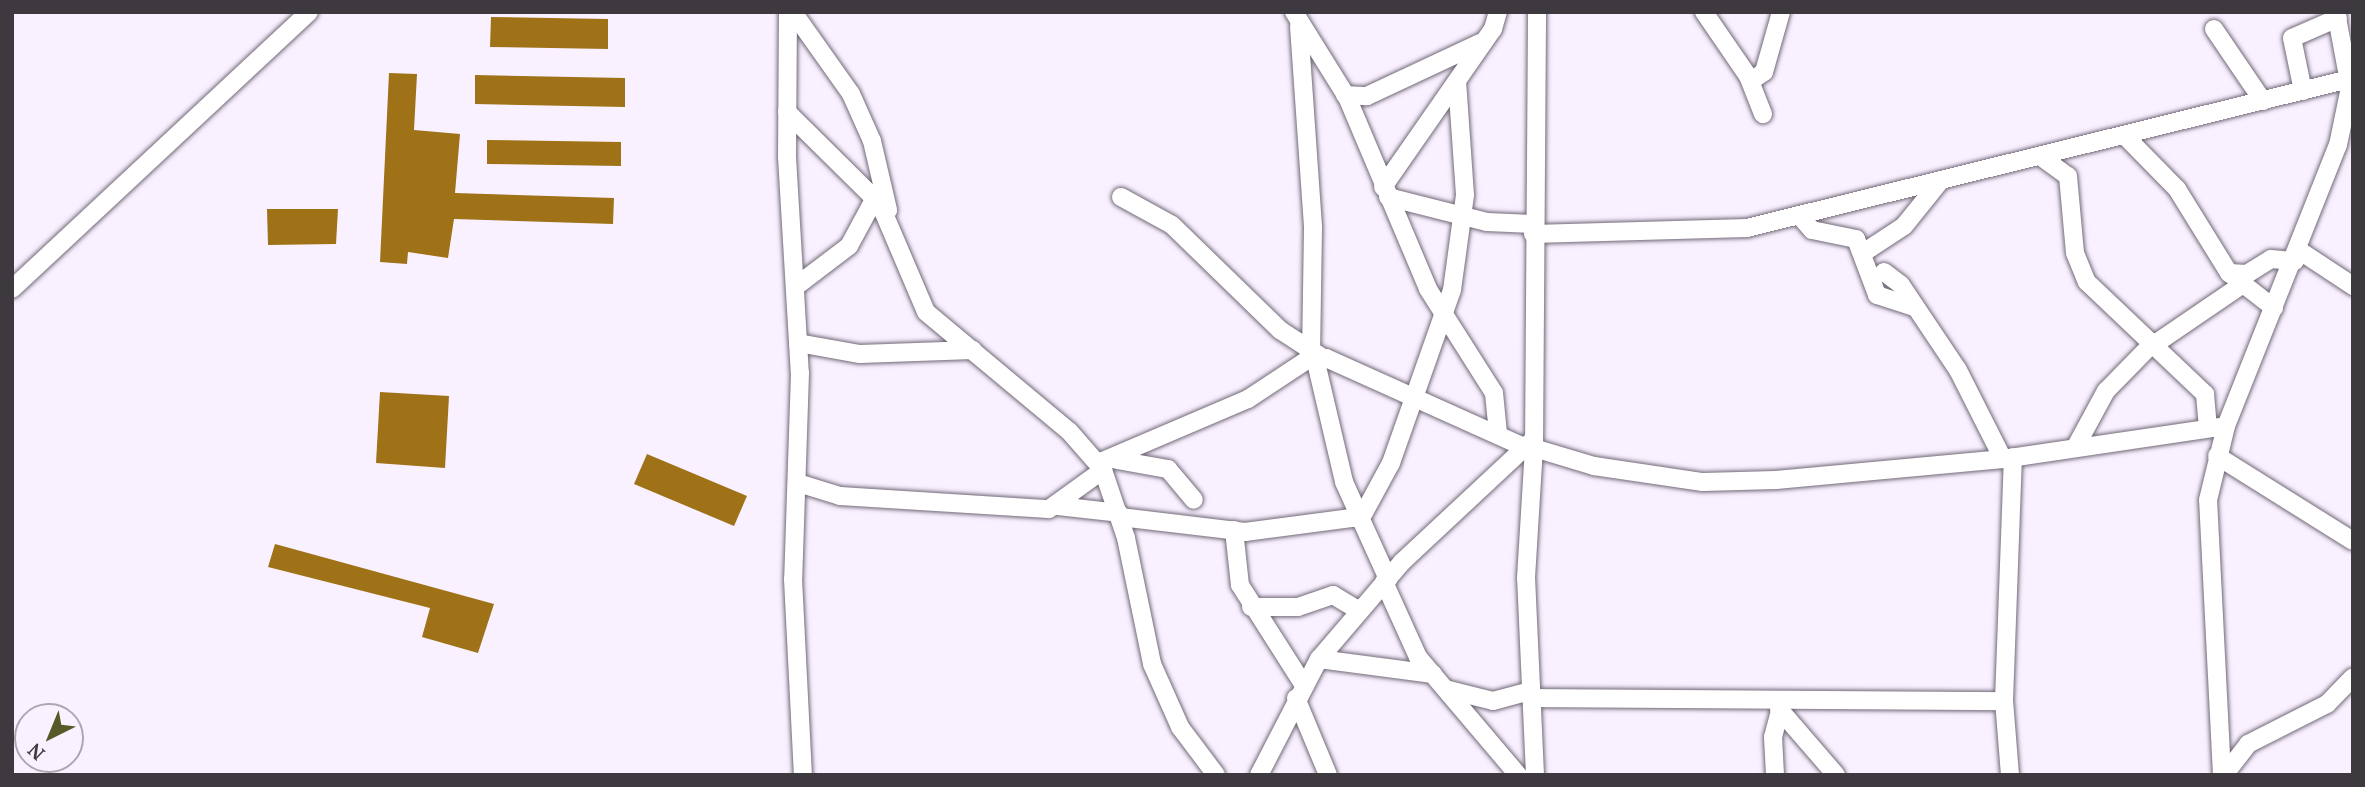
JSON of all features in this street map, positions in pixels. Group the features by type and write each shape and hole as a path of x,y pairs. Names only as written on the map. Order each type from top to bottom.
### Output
{"street":[{"path":"12,289 309,12"},
{"path":"790,12 787,112 798,343 798,483 793,579 803,775"},
{"path":"790,12 863,119 890,220 926,312 1106,464 1120,515 1152,664 1180,727 1216,775"},
{"path":"1385,192 1483,42 1498,12"},
{"path":"1535,775 1526,578 1531,445 1538,12"},
{"path":"1704,12 1751,81 1763,114"},
{"path":"1751,81 1764,72 1781,12"},
{"path":"1296,18 1345,95 1385,192 1445,318 1494,393 1497,433"},
{"path":"1296,18 1313,228 1316,355 1338,464 1386,580 1405,634 1433,674 1518,775"},
{"path":"2217,427 2297,256 2338,145 2349,79 2343,24 2292,38 2303,91"},
{"path":"2214,29 2263,101"},
{"path":"1345,95 1367,96 1483,42"},
{"path":"1385,192 1459,217 1533,229 1747,228 2349,79"},
{"path":"1360,518 1391,463 1413,397 1445,318 1459,253 1459,217 1465,168 1457,81"},
{"path":"787,112 875,198 890,220"},
{"path":"2124,135 2176,189 2234,280 2274,308"},
{"path":"2040,156 2068,176 2075,253 2087,282 2205,394 2217,427 2217,456 2208,500 2229,772"},
{"path":"1866,251 1905,226 1941,180"},
{"path":"1121,197 1172,225 1280,330 1316,355 1497,433 1594,466 1703,482 2008,458 2217,427"},
{"path":"795,287 849,246 875,198"},
{"path":"1799,215 1812,230 1846,234 1866,251 1877,295 1913,307"},
{"path":"2075,448 2106,391 2152,345 2234,280 2271,259 2297,256 2353,286"},
{"path":"1884,272 1913,307 1987,415 2008,458 2004,701 2010,775"},
{"path":"798,343 860,354 973,350"},
{"path":"1058,506 1106,464 1151,437 1248,398 1316,355"},
{"path":"1259,775 1300,691 1319,659 1386,580 1531,445"},
{"path":"2217,456 2353,541"},
{"path":"1106,464 1168,469 1194,500"},
{"path":"798,483 840,496 947,498 1028,510 1058,506 1234,530 1360,518"},
{"path":"1234,530 1240,585 1300,691 1328,775"},
{"path":"1251,607 1298,607 1333,595 1360,611"},
{"path":"1319,659 1433,674"},
{"path":"2229,772 2248,744 2327,704 2353,677"},
{"path":"1449,690 1493,701 1531,695 1781,704 2004,701"},
{"path":"1775,775 1781,704"},
{"path":"1781,704 1836,775"}],"building":[{"path":"491,17 608,19 608,49 490,47"},
{"path":"389,73 417,74 414,130 460,134 455,193 614,198 613,224 454,219 448,258 408,252 407,264 380,262"},
{"path":"475,75 625,78 625,107 475,104"},
{"path":"487,140 621,142 621,166 487,164"},
{"path":"267,209 338,209 336,244 268,245"},
{"path":"380,392 449,396 445,468 376,463"},
{"path":"647,454 747,496 734,526 634,484"},
{"path":"275,544 494,604 478,653 422,637 430,608 268,567"}]}
